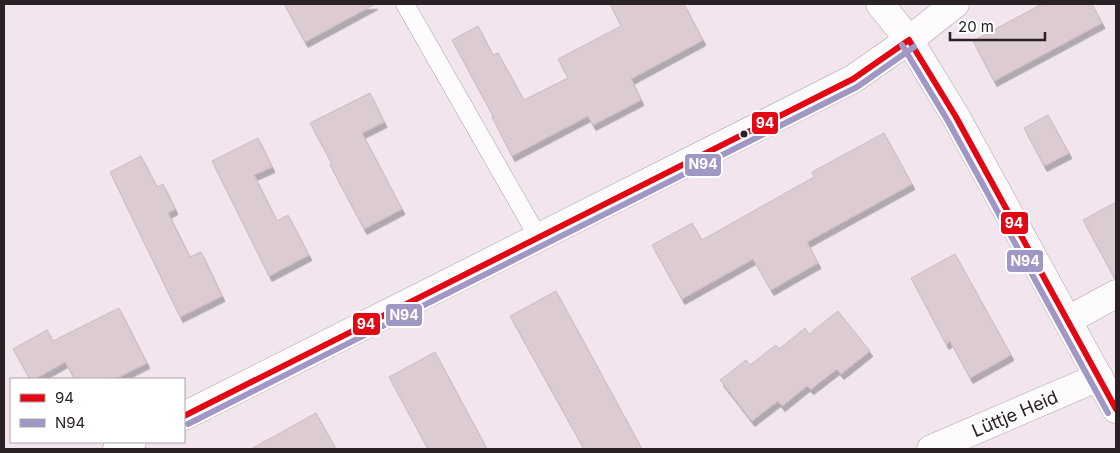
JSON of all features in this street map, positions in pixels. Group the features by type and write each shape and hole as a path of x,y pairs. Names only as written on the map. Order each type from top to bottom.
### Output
{"street":[{"path":"880,4 909,40 956,117 1116,409"},
{"path":"185,415 853,78 909,40 955,4"},
{"path":"1068,320 1116,294"},
{"name":"Lüttje Heid","path":"931,449 1099,377"},
{"path":"117,449 130,443"}],"lane":[{"path":"405,4 538,237"}],"building":[{"path":"284,4 375,4 305,42"},
{"path":"610,4 684,4 703,40 631,79 641,100 593,125 588,116 512,156 493,116 452,40 478,26 493,55 498,53 524,100 568,78 558,59 621,26"},
{"path":"1042,4 1092,4 1102,23 994,81 973,41"},
{"path":"370,93 384,122 362,133 402,209 364,229 310,123"},
{"path":"1048,115 1069,153 1044,166 1024,128"},
{"path":"884,133 912,184 807,242 818,263 771,290 753,259 682,299 652,245 692,223 702,240 814,177 812,172"},
{"path":"258,138 272,167 254,175 277,221 288,215 309,255 269,276 212,161"},
{"path":"141,156 157,187 163,184 175,209 168,213 190,257 201,252 222,296 180,317 110,172"},
{"path":"1116,202 1116,278 1115,279 1083,220"},
{"path":"955,254 1011,355 970,378 950,341 946,344 911,278"},
{"path":"556,291 642,449 584,449 510,316"},
{"path":"119,308 147,363 117,378 74,378 65,362 37,378 29,378 13,349 47,330 53,341"},
{"path":"838,311 870,351 841,374 837,369 811,389 807,386 782,406 778,401 752,421 720,380 746,360 750,365 776,345 779,349 805,328 809,334"},
{"path":"435,352 487,449 428,449 389,377"},
{"path":"316,413 336,449 251,449"}],"transit line":[{"name":"94","path":"909,40 956,117 1116,409"},
{"name":"94","path":"185,415 853,79 909,40"},
{"name":"N94","path":"902,45 948,121 1108,413"},
{"name":"N94","path":"188,424 857,87 914,47"}]}
